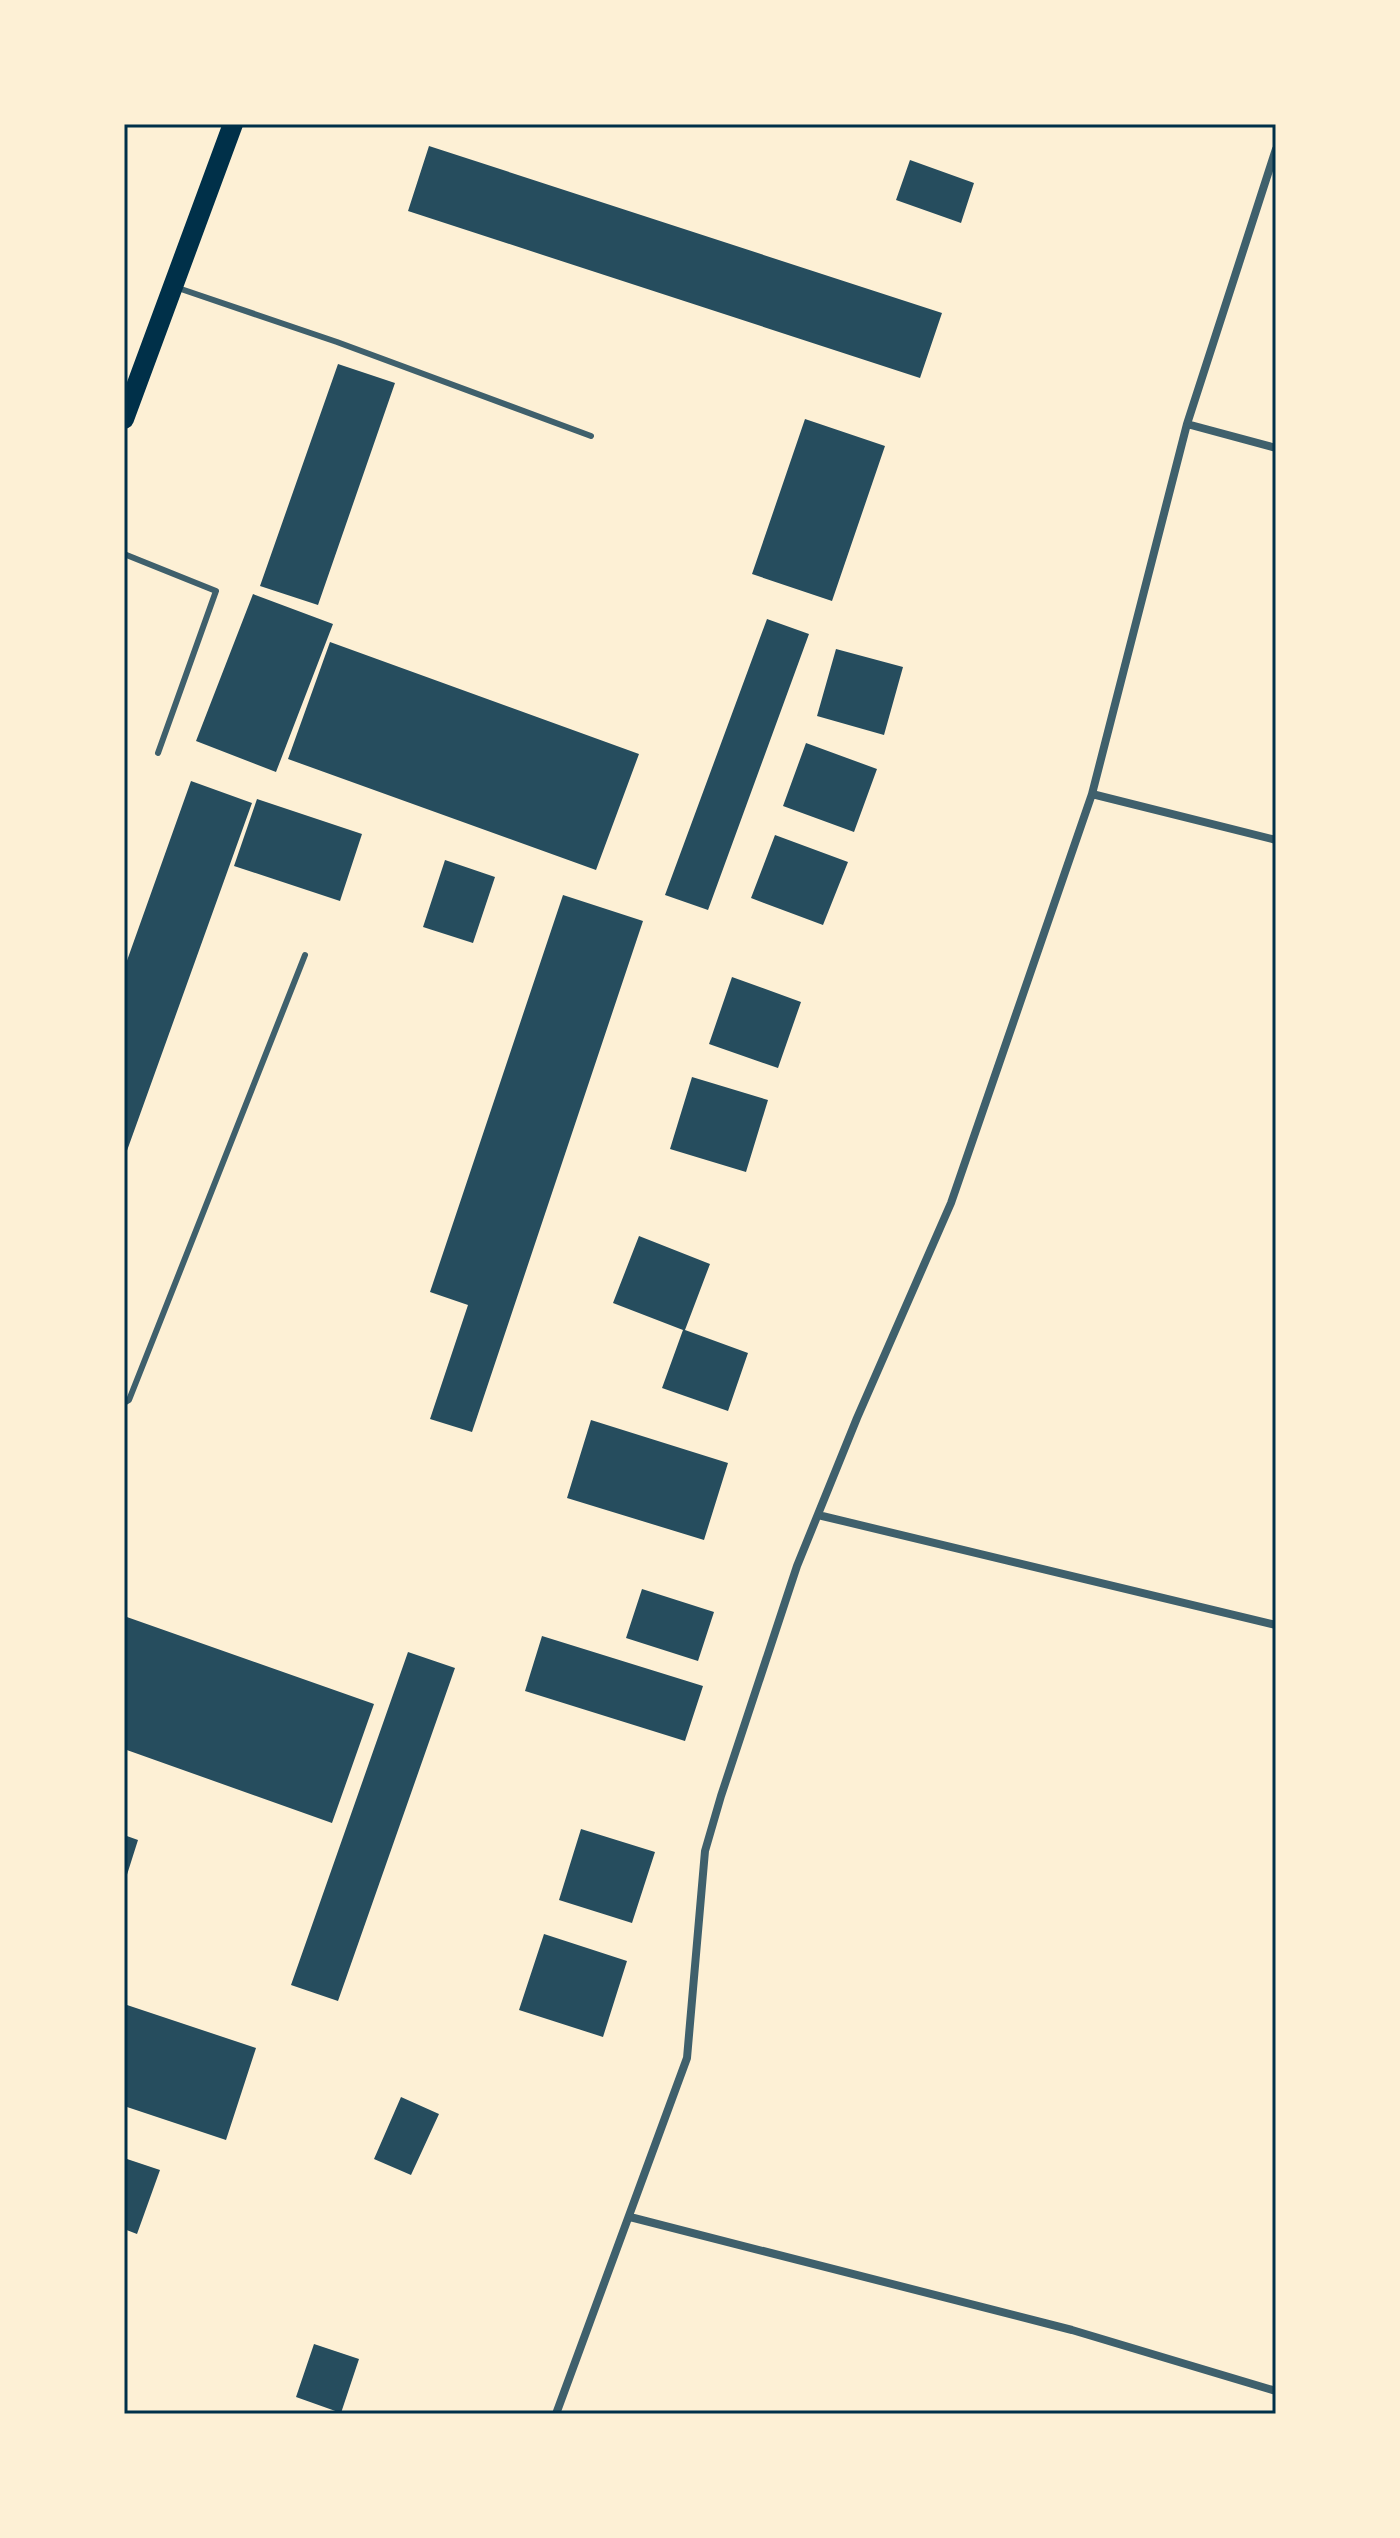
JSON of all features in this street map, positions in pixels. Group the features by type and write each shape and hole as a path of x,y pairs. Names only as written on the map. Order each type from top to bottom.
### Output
{"main road":[{"path":"124,419 233,124"}],"street":[{"path":"556,2414 687,2058 705,1851 721,1796 797,1566 857,1418 951,1203 1092,794 1187,424 1276,149"},
{"path":"1187,424 1276,448"},
{"path":"1092,794 1276,840"},
{"path":"818,1515 1276,1625"},
{"path":"630,2217 1072,2330 1276,2391"}],"lane":[{"path":"174,287 337,342 591,436"},
{"path":"124,554 216,591 158,753"},
{"path":"124,1403 129,1400 305,955"}],"building":[{"path":"429,146 942,313 920,378 408,211"},
{"path":"910,160 974,183 961,223 896,200"},
{"path":"338,364 395,383 318,605 260,586"},
{"path":"805,419 885,446 832,601 752,574"},
{"path":"253,594 333,624 276,772 196,741"},
{"path":"767,619 809,634 708,910 665,895"},
{"path":"330,642 639,754 596,870 288,759"},
{"path":"836,649 903,667 884,735 817,716"},
{"path":"806,743 877,769 854,832 783,806"},
{"path":"191,781 252,803 124,1159 124,969"},
{"path":"257,799 362,834 340,901 234,866"},
{"path":"775,835 848,862 823,925 751,898"},
{"path":"445,860 495,877 473,943 423,927"},
{"path":"563,895 643,921 472,1432 430,1419 468,1305 430,1292"},
{"path":"732,977 801,1002 778,1068 709,1044"},
{"path":"692,1077 768,1100 746,1172 670,1149"},
{"path":"639,1236 710,1264 685,1330 748,1353 728,1411 662,1388 683,1330 613,1303"},
{"path":"591,1420 728,1463 704,1540 567,1498"},
{"path":"642,1589 714,1612 698,1661 626,1638"},
{"path":"124,1616 374,1704 332,1823 124,1749"},
{"path":"542,1636 703,1686 685,1741 525,1691"},
{"path":"408,1652 455,1668 338,2001 291,1985"},
{"path":"581,1829 655,1852 632,1923 559,1900"},
{"path":"124,1835 138,1840 125,1881 124,1881"},
{"path":"544,1934 627,1961 603,2037 519,2010"},
{"path":"124,2004 256,2048 226,2140 124,2106"},
{"path":"401,2097 439,2114 411,2175 374,2159"},
{"path":"124,2158 160,2170 137,2234 124,2229"},
{"path":"314,2344 359,2359 341,2413 296,2397"}]}
